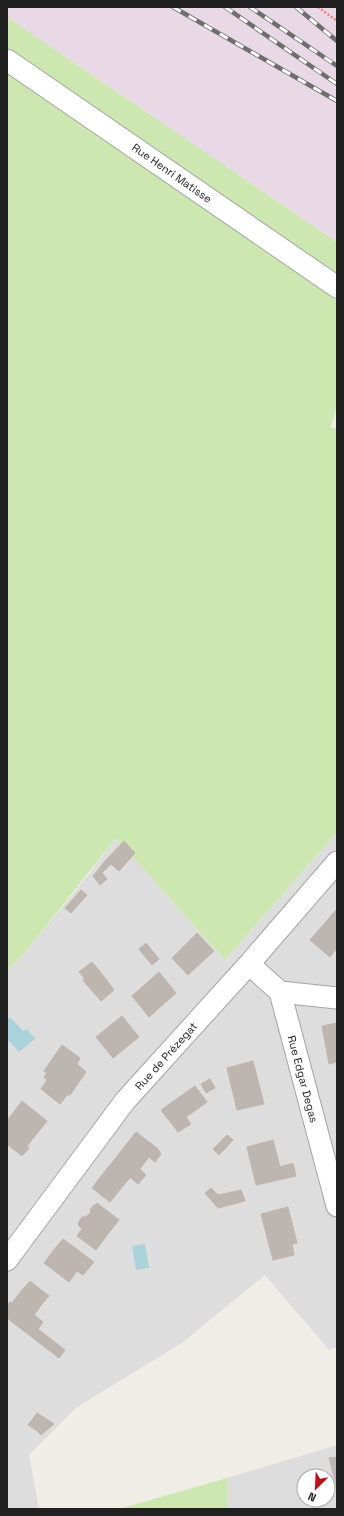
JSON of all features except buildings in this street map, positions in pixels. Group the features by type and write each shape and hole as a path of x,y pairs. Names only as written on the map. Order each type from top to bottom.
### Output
{"street":[{"name":"Rue Henri Matisse","path":"7,60 337,287"},
{"name":"Rue de Prézegat","path":"7,1260 125,1101 249,964 337,862"},
{"path":"249,964 280,992 337,998"},
{"name":"Rue Edgar Degas","path":"280,992 337,1206"}],"path":[{"path":"318,7 337,21"}],"shaded area":[{"path":"7,7 337,7 337,242 7,17"},
{"path":"337,832 337,1347 329,1350 265,1275 182,1343 77,1407 29,1455 39,1509 7,1509 7,971 22,956 90,873 116,838 225,960"},
{"path":"337,1445 337,1509 228,1509 227,1478"}],"green space":[{"path":"7,17 337,242 337,405 331,427 337,429 337,832 225,960 116,838 22,956 7,971"},
{"path":"227,1478 228,1509 119,1509"}],"water":[{"path":"10,1017 23,1031 27,1029 35,1039 19,1052 7,1039 7,1020"},
{"path":"145,1244 149,1268 136,1270 132,1246"}],"railway":[{"path":"173,7 337,101"},
{"path":"225,7 337,84"},
{"path":"250,7 337,66"},
{"path":"296,7 337,41"}]}
